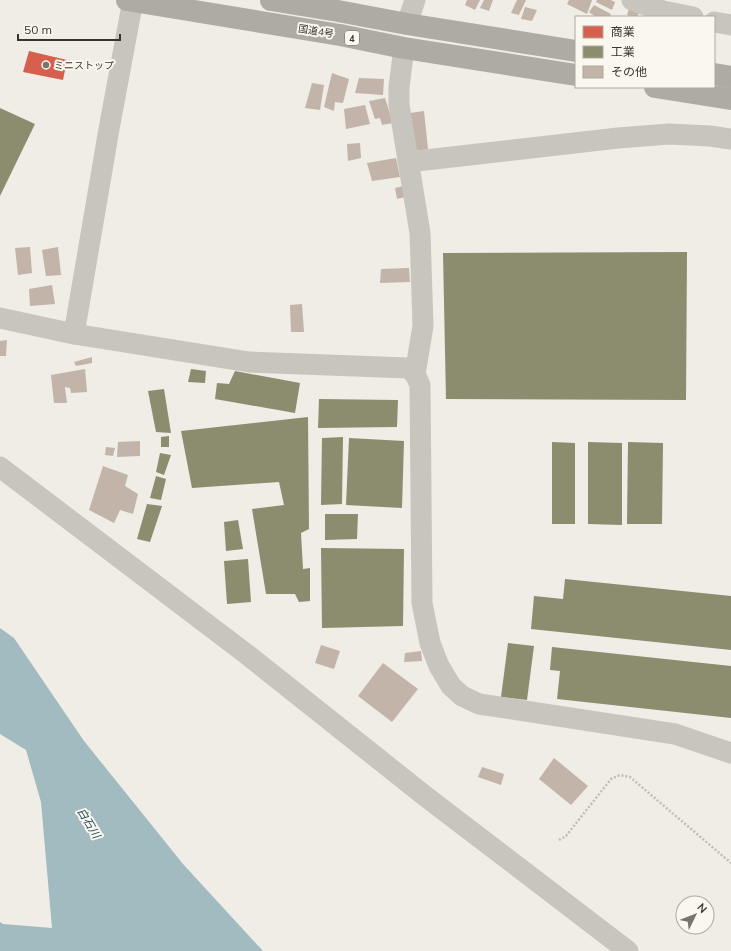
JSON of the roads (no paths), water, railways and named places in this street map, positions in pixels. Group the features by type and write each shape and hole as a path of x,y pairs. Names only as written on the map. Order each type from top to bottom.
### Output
{"highway":[{"name":"国道4号","path":"131,0 340,35 404,48 575,75"},
{"path":"271,0 407,24 575,51"},
{"path":"715,74 731,77"},
{"path":"661,88 731,99"}],"street":[{"path":"74,334 131,0"},
{"path":"407,24 415,0"},
{"path":"632,0 663,10 689,16"},
{"path":"715,22 731,26"},
{"path":"404,48 399,88 399,104 420,233 423,326 415,374"},
{"path":"408,162 618,138 669,134 710,136 731,139"},
{"path":"0,318 74,334 249,362 408,368 415,374 420,385 422,603 430,643 439,666 451,686 462,696 479,704 675,734 731,753"},
{"path":"0,466 249,656 425,796 628,951"}],"water":[{"name":"白石川","path":"0,628 14,638 84,741 183,864 263,951 0,951 0,922 3,924 52,928 41,802 26,750 0,734"}],"place":[{"name":"ミニストップ","path":"46,65"}]}
